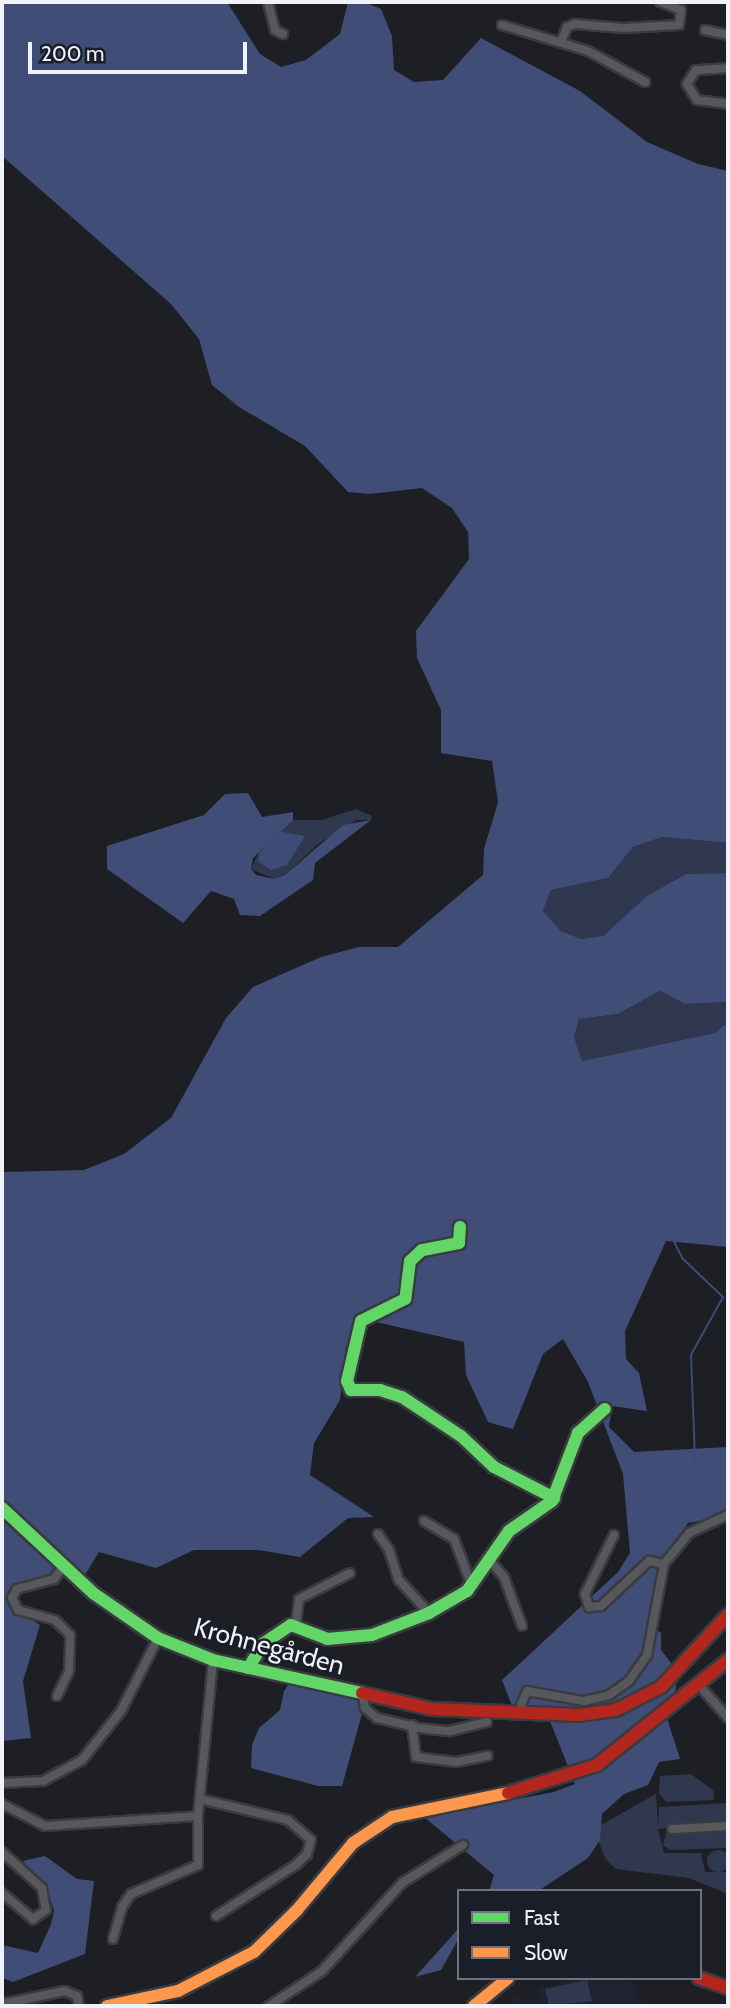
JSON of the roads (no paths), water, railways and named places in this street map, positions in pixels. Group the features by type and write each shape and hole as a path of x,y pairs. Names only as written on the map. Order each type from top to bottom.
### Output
{"main road":[{"path":"460,1227 459,1243 422,1250 410,1261 405,1299 361,1321 347,1381 351,1390 380,1390 402,1397 461,1436 494,1467 554,1498"},
{"path":"248,1668 264,1643 296,1624 323,1639 378,1633 429,1613 472,1586 491,1562 509,1531 554,1498 578,1433 605,1409"},
{"name":"Krohnegården","path":"2,1508 63,1567 111,1607 158,1638 213,1660 363,1696 432,1709 593,1714 637,1702 679,1671 728,1615"},
{"path":"107,2006 159,2002 254,1952 371,1829 412,1810 524,1791 576,1774 611,1756 728,1660"},
{"path":"702,1979 728,1988"},
{"path":"474,2006 506,1980"}],"street":[{"path":"268,2 275,30 283,34"},
{"path":"561,42 567,27 575,24 623,28 679,25 681,10 660,2"},
{"path":"502,25 599,56 645,82"},
{"path":"705,30 728,35"},
{"path":"728,68 696,70 687,84 697,100 728,104"},
{"path":"519,1710 527,1691 584,1701 609,1695 629,1681 647,1655 664,1564 689,1533 728,1515"},
{"path":"424,1521 454,1539 472,1586"},
{"path":"378,1534 389,1550 399,1580 429,1613"},
{"path":"614,1535 584,1594 589,1607 601,1606 649,1561 664,1564"},
{"path":"491,1562 504,1577 522,1626"},
{"path":"57,1696 69,1671 71,1635 55,1620 18,1610 12,1598 17,1588 54,1579 63,1567"},
{"path":"296,1624 299,1599 350,1573"},
{"path":"2,1783 43,1781 82,1760 121,1711 158,1638"},
{"path":"113,1939 122,1907 131,1894 198,1865 198,1816 213,1660"},
{"path":"698,1684 728,1718"},
{"name":"Krohnegården","path":"363,1696 365,1708 377,1718 412,1726 450,1731 487,1722"},
{"path":"412,1726 416,1757 456,1762 487,1756"},
{"path":"200,1799 288,1820 311,1840 307,1854 297,1864 216,1916"},
{"path":"2,1804 45,1826 198,1816"},
{"path":"672,1829 728,1826"},
{"path":"269,2006 323,1971 402,1883 463,1845"},
{"path":"2,1852 42,1888 47,1910 33,1919 2,1893"},
{"path":"2,2004 65,1992 77,1996 79,2006"}],"waterway":[{"path":"523,611 550,567 571,500 589,476 624,466 728,458"},
{"path":"670,1233 682,1258 723,1297 691,1355 697,1510"}]}
